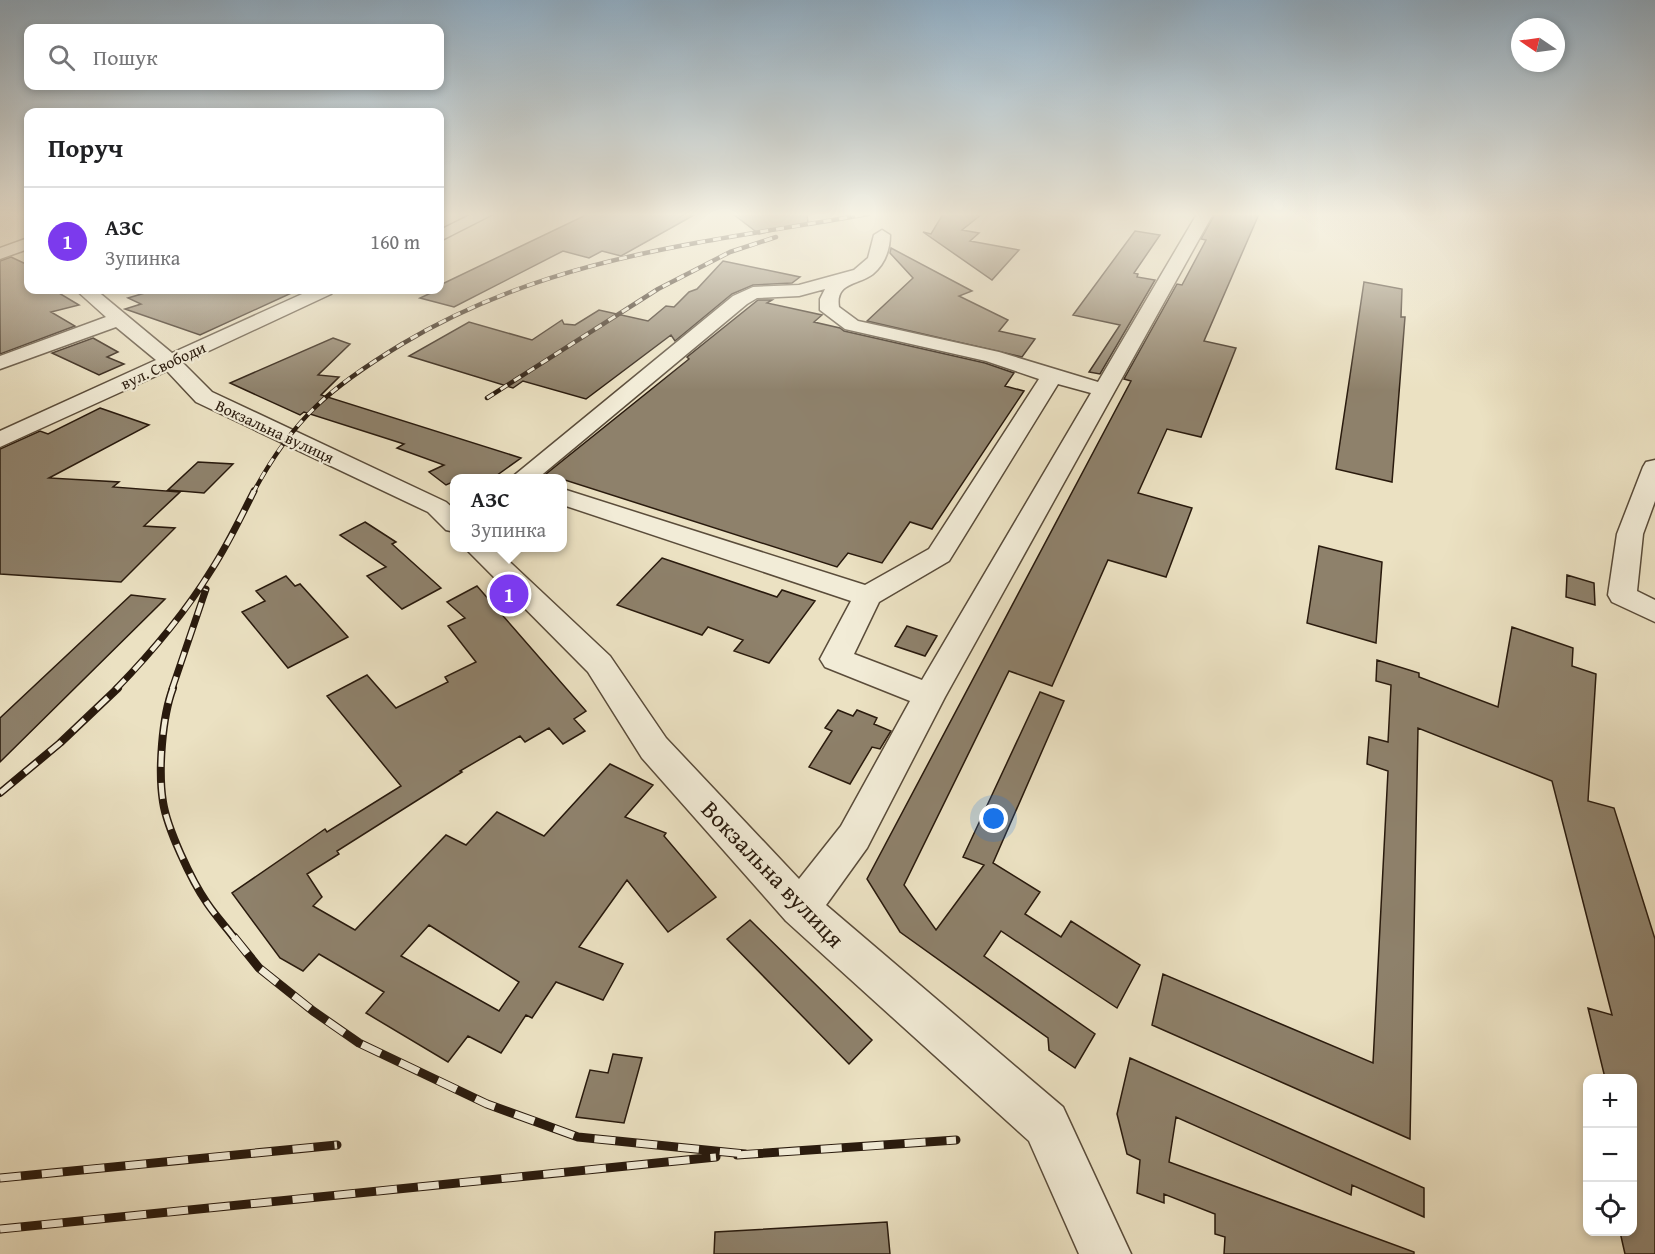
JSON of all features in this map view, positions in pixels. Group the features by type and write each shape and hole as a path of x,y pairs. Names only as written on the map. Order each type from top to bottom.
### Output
{"street":[{"path":"528,474 740,300 761,292 799,290 862,273"},
{"path":"800,908 854,837 929,696 1171,273"},
{"path":"848,278 833,291 829,298 830,310 843,321 863,328 992,356 1104,390"},
{"name":"Вокзальна вулиця","path":"90,294 170,362 204,397 437,507 450,519"},
{"name":"вул. Свободи","path":"0,440 316,294"},
{"path":"0,363 119,319"},
{"path":"929,696 836,659 868,596 939,555 1052,376"},
{"path":"1655,467 1630,534 1622,595 1655,612"},
{"path":"567,498 868,596"},
{"name":"Вокзальна вулиця","path":"483,552 599,664 654,748 800,908 1046,1124 1105,1254"}],"building":[{"path":"0,273 24,273 24,294 61,294 79,305 51,312 75,326 0,354"},
{"path":"466,273 521,273 454,307 420,298 429,294 444,294 444,283"},
{"path":"712,273 778,273 800,277 792,283 753,285 732,294 675,341 671,335 586,399 523,381 513,388 409,356 469,322 532,340 562,320 564,324 575,325 599,310 648,321 666,306 674,307 689,292 697,289"},
{"path":"908,273 937,273 972,291 959,296 1008,320 999,331 1035,339 1022,357 867,321 913,278"},
{"path":"981,273 999,273 992,280"},
{"path":"1104,273 1134,273 1138,274 1137,277 1155,280 1100,374 1089,372 1120,325 1073,315"},
{"path":"1189,273 1234,273 1204,341 1236,348 1201,437 1167,429 1138,493 1192,508 1166,577 1108,560 1052,686 1009,671 904,885 936,930 984,865 963,857 1040,692 1064,701 993,863 1040,892 1025,914 1061,937 1071,921 1140,965 1117,1008 1001,931 984,956 1095,1034 1075,1068 1049,1050 1048,1038 900,932 867,879 1131,381 1124,379 1177,284 1182,285"},
{"path":"1364,282 1402,289 1401,317 1405,317 1392,482 1336,469"},
{"path":"142,294 289,294 200,335 125,309 141,304 128,298"},
{"path":"758,300 772,300 767,303 822,315 814,322 985,363 1014,373 1005,386 1024,391 932,529 910,522 882,563 848,553 837,567 567,481 567,474 546,474 689,359 687,357"},
{"path":"93,338 118,352 107,357 124,364 99,375 52,353"},
{"path":"333,338 350,344 318,375 339,377 321,395 521,458 499,474 450,474 450,483 446,485 429,472 444,465 397,448 404,444 304,412 300,415 230,383"},
{"path":"100,408 149,425 49,478 119,482 113,487 180,492 144,526 175,528 121,582 0,574 0,449 40,431 48,434"},
{"path":"198,462 233,464 204,493 168,490"},
{"path":"365,522 396,542 392,544 441,588 402,609 367,576 386,567 340,535"},
{"path":"1319,546 1382,562 1376,643 1307,623"},
{"path":"662,558 777,597 782,590 815,601 769,663 734,651 743,640 708,627 702,635 617,605"},
{"path":"1567,575 1594,583 1595,605 1566,597"},
{"path":"286,576 295,586 300,584 348,637 288,668 242,612 265,601 256,591"},
{"path":"477,586 586,711 574,719 585,731 563,744 549,728 525,742 520,736 460,771 462,772 337,851 339,854 307,874 322,897 313,906 355,930 446,835 466,845 497,812 544,836 610,764 653,785 625,817 666,833 664,836 716,897 668,932 627,880 579,947 623,964 603,1000 556,982 532,1018 526,1015 501,1053 468,1036 448,1062 366,1013 384,992 319,954 303,971 280,958 232,893 325,829 327,832 401,786 327,696 367,675 396,708 448,682 445,677 476,662 448,626 465,618 447,602","holes":["429,925 519,982 499,1011 401,956"]},
{"path":"131,595 165,599 0,762 0,718"},
{"path":"907,626 937,636 925,656 895,646"},
{"path":"1512,627 1573,648 1572,666 1596,674 1588,801 1614,808 1655,939 1655,1254 1625,1254 1621,1236 1637,1236 1637,1074 1604,1074 1588,1008 1612,1015 1552,781 1418,728 1410,1139 1152,1025 1163,974 1373,1063 1388,771 1367,764 1369,737 1388,742 1391,685 1376,681 1377,660 1419,673 1419,677 1498,707"},
{"path":"838,710 853,716 857,710 877,718 874,724 891,731 880,749 872,747 850,784 809,767 832,731 825,728"},
{"path":"750,920 872,1040 849,1064 727,939"},
{"path":"613,1054 642,1058 624,1123 576,1117 590,1070 608,1073"},
{"path":"1130,1058 1424,1188 1424,1217 1352,1185 1351,1195 1176,1117 1169,1162 1414,1252 1414,1254 1224,1254 1225,1237 1215,1234 1215,1214 1164,1194 1164,1203 1137,1193 1140,1160 1127,1154 1117,1114"},
{"path":"887,1222 890,1254 714,1254 715,1232"}],"railway":[{"path":"253,493 283,444 299,424 316,406 354,375 402,344 457,314 514,291 569,273"},
{"path":"487,398 658,289 690,273"},
{"path":"116,689 191,601 223,550 254,491"},
{"path":"172,689 206,589"},
{"path":"0,793 60,743 118,688"},
{"path":"173,688 166,714 162,744 161,775 165,813 180,854 194,881 210,908 235,939"},
{"path":"234,937 259,968 313,1011 359,1043 487,1104 578,1137 745,1154"},
{"path":"737,1155 956,1140"},
{"path":"0,1178 337,1145"},
{"path":"0,1229 716,1157"}],"place":[{"name":"АЗС","path":"509,594"}]}
